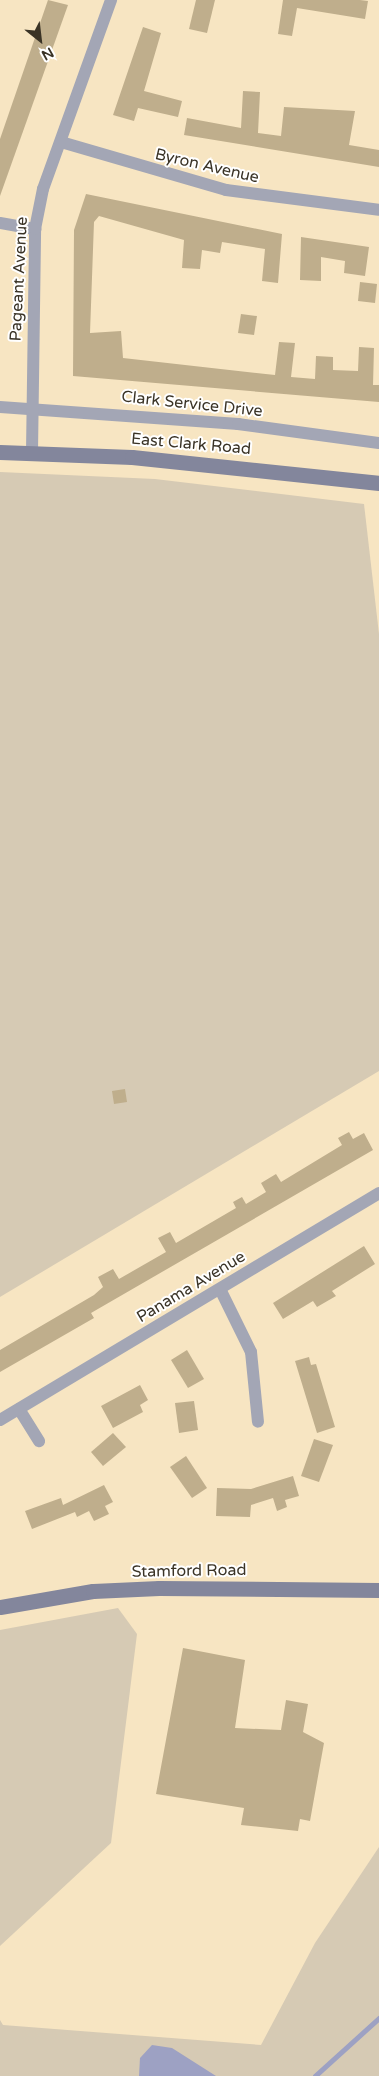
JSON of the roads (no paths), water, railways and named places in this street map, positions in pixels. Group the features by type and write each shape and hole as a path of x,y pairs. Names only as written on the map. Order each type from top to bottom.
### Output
{"main road":[{"name":"East Clark Road","path":"0,452 32,452 254,467 379,483"},
{"name":"Stamford Road","path":"0,1607 61,1595 131,1589 379,1590"}],"street":[{"name":"Pageant Avenue","path":"32,452 35,229 61,142 111,0"},
{"name":"Byron Avenue","path":"61,142 226,190 379,210"},
{"path":"0,223 35,229"},
{"name":"Clark Service Drive","path":"0,407 32,407 238,424 379,443"},
{"name":"Panama Avenue","path":"0,1420 379,1193"},
{"path":"220,1289 251,1352 258,1422"},
{"path":"19,1409 39,1441"}],"water":[{"path":"152,2045 172,2048 216,2076 139,2076 140,2058"}],"waterway":[{"path":"315,2076 379,2018"}]}
